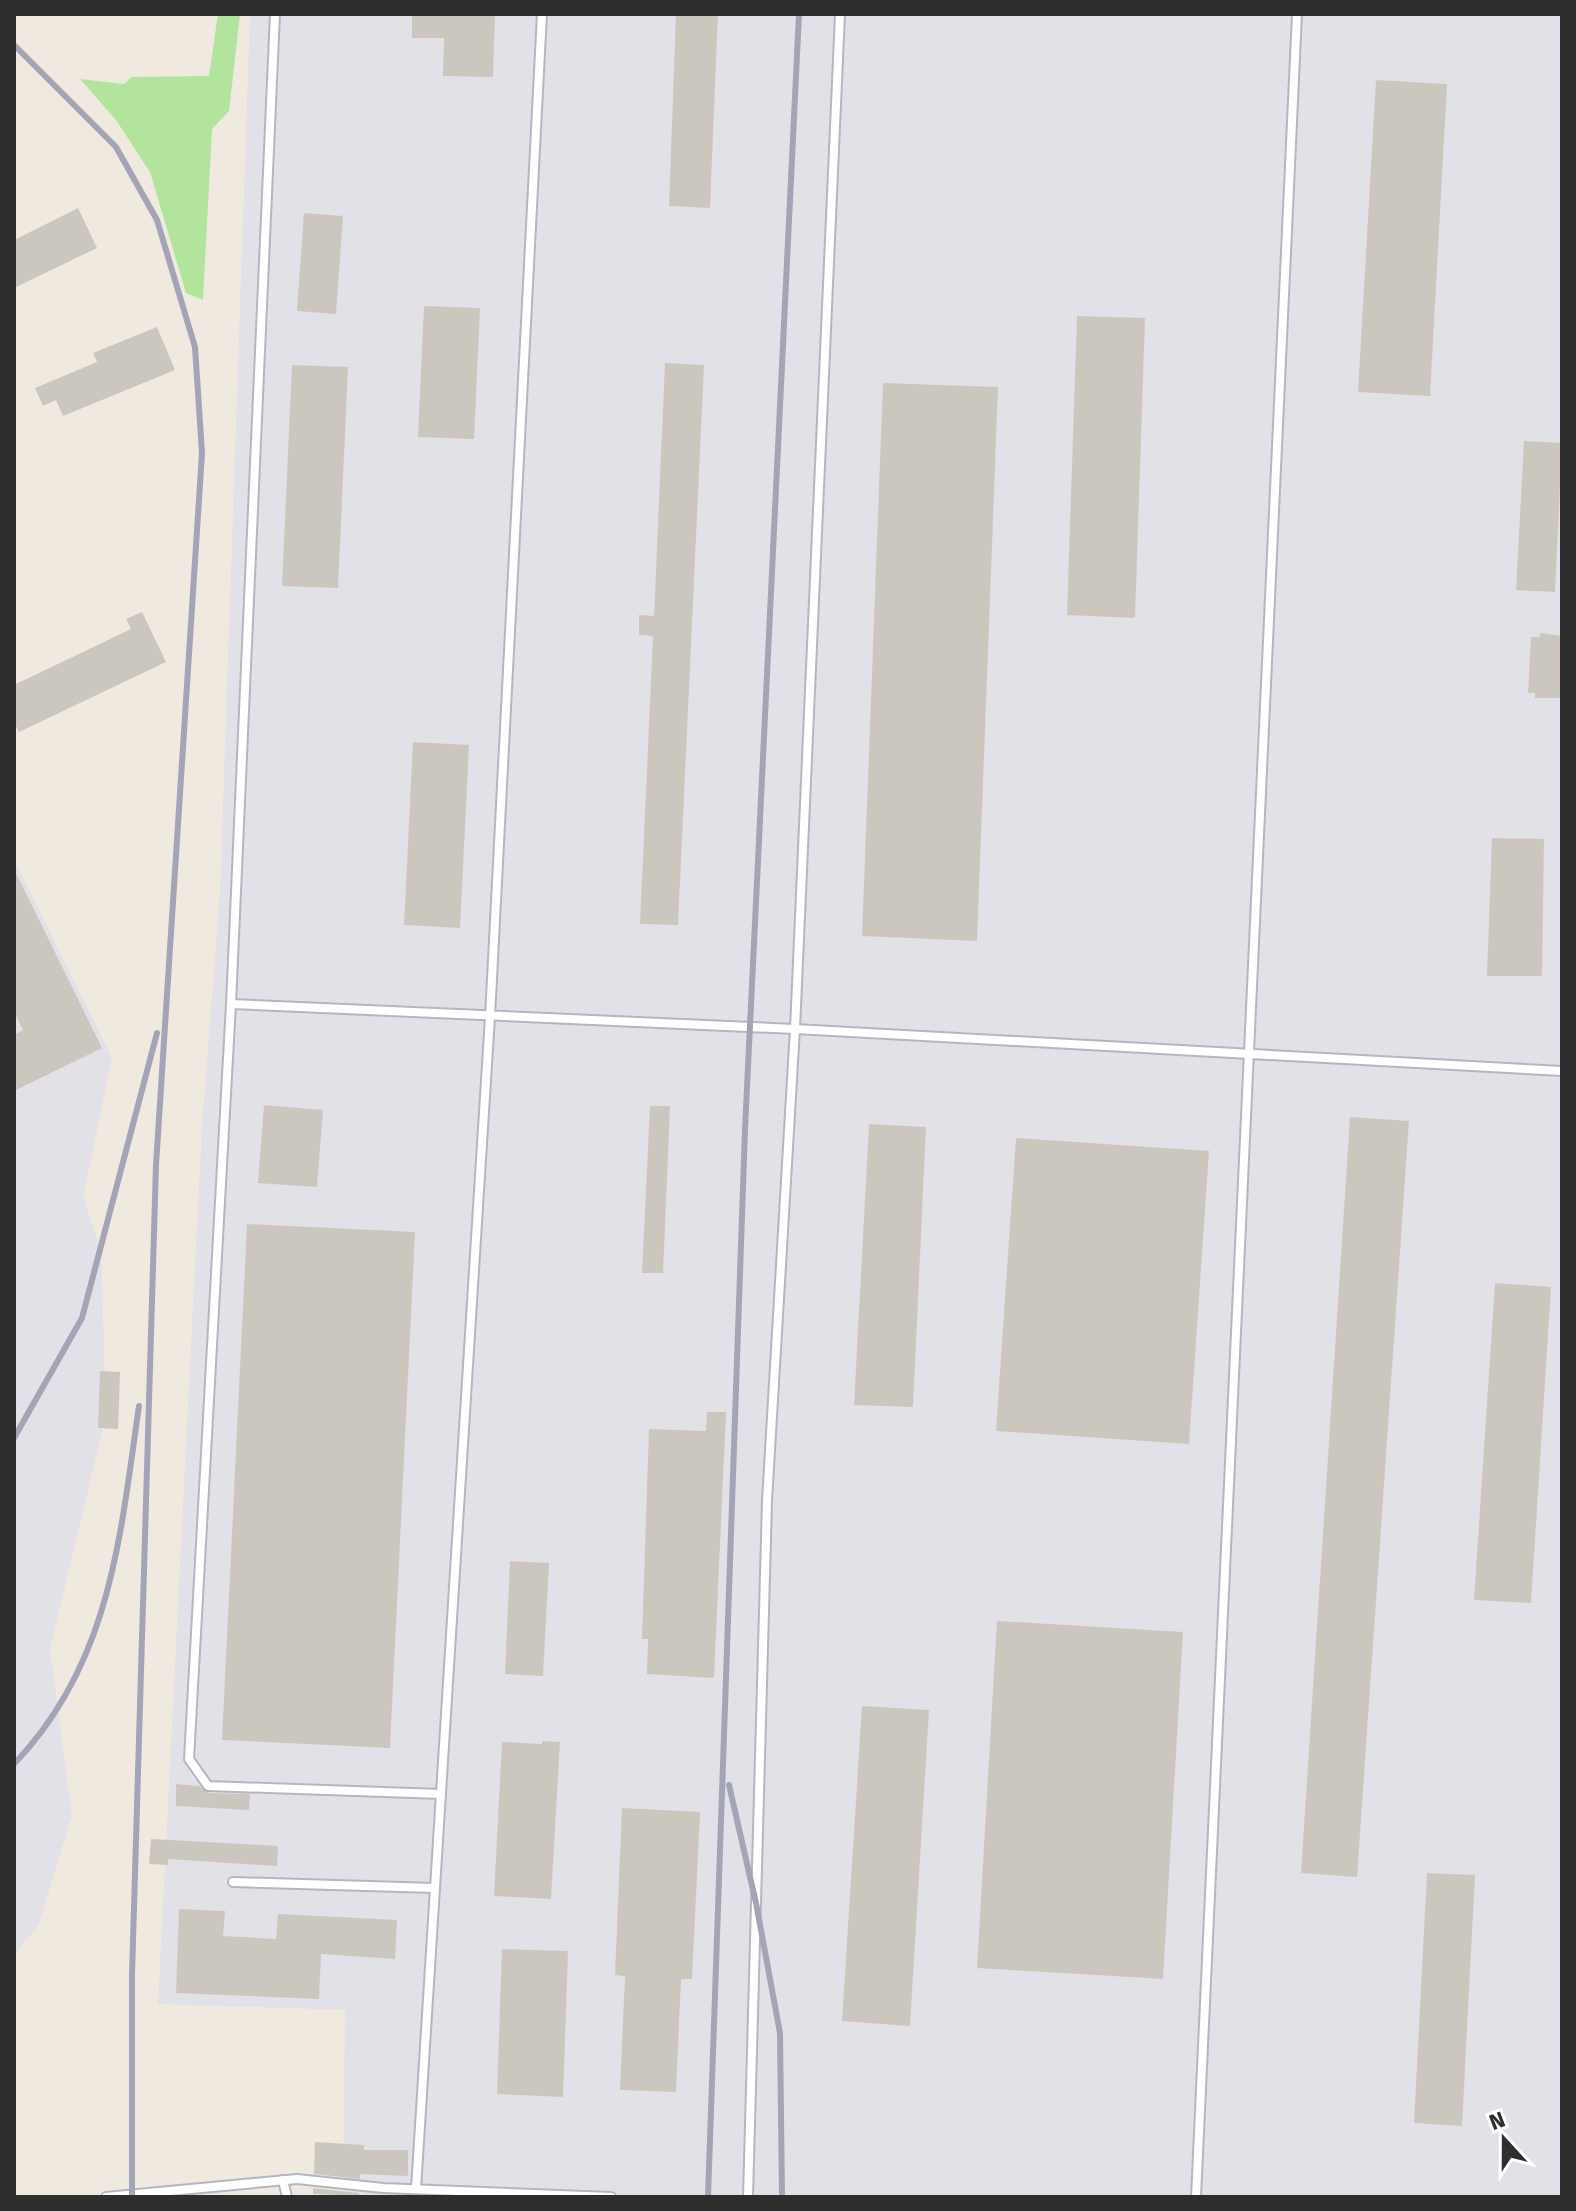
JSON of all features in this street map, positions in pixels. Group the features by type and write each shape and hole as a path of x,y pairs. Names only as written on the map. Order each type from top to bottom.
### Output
{"lane":[{"path":"275,14 231,1004 189,1759 208,1786 441,1794"},
{"path":"416,2189 490,1017 542,14"},
{"path":"748,2197 767,1501 795,1029 840,14"},
{"path":"1196,2197 1297,14"},
{"path":"231,1004 795,1029 1562,1071"},
{"path":"233,1882 435,1888"},
{"path":"106,2197 297,2179 416,2189 432,2194 611,2197"},
{"path":"283,2180 287,2197"},
{"path":"226,2186 226,2197"}],"shaded area":[{"path":"250,14 1562,14 1562,2197 343,2197 345,2010 158,2004 202,1127 220,892"},
{"path":"14,859 112,1058 83,1197 101,1250 106,1415 50,1649 72,1816 38,1926 14,1954"}],"green space":[{"path":"218,14 240,14 229,111 212,129 203,300 186,293 150,172 116,120 80,79 124,84 132,77 209,76"}],"building":[{"path":"412,14 495,14 493,77 443,76 444,38 412,38"},
{"path":"676,14 718,14 710,208 669,206"},
{"path":"1376,80 1447,84 1430,396 1358,392"},
{"path":"78,208 97,248 14,288 14,240"},
{"path":"304,213 343,216 336,314 297,311"},
{"path":"424,306 480,308 474,439 418,437"},
{"path":"1077,316 1145,318 1135,618 1067,615"},
{"path":"157,327 175,370 63,416 56,400 43,406 35,388 97,362 93,353"},
{"path":"665,363 704,365 678,925 640,924 653,636 639,635 639,615 654,616"},
{"path":"292,365 348,367 338,588 282,586"},
{"path":"883,383 998,387 977,941 862,936"},
{"path":"1524,441 1562,443 1555,592 1516,590"},
{"path":"142,612 166,662 19,732 14,722 14,685 131,629 126,619"},
{"path":"1540,633 1562,636 1562,697 1535,698 1535,693 1528,693 1531,637 1540,637"},
{"path":"413,742 469,745 460,928 404,925"},
{"path":"1492,838 1544,839 1542,976 1487,976"},
{"path":"14,869 102,1048 14,1091 14,1035 23,1030 14,1012"},
{"path":"264,1105 323,1110 317,1187 258,1183"},
{"path":"650,1106 670,1106 663,1273 642,1273"},
{"path":"1350,1117 1409,1121 1357,1877 1301,1873"},
{"path":"869,1124 926,1127 913,1407 854,1405"},
{"path":"1016,1138 1209,1151 1189,1444 996,1431"},
{"path":"247,1224 415,1232 390,1748 222,1740"},
{"path":"1495,1283 1551,1287 1531,1603 1474,1600"},
{"path":"100,1371 120,1372 118,1429 98,1428"},
{"path":"707,1412 726,1412 714,1678 647,1674 648,1639 642,1639 649,1429 706,1431"},
{"path":"510,1561 549,1563 543,1676 505,1674"},
{"path":"997,1621 1183,1632 1163,1979 977,1968"},
{"path":"862,1706 929,1710 910,2026 842,2021"},
{"path":"542,1741 560,1742 551,1899 494,1896 502,1742 542,1744"},
{"path":"176,1784 199,1786 208,1793 250,1794 249,1810 176,1806"},
{"path":"622,1808 700,1812 692,1979 681,1979 676,2092 620,2090 625,1976 615,1975"},
{"path":"151,1839 278,1846 277,1866 168,1859 168,1865 149,1864"},
{"path":"1427,1873 1475,1875 1462,2126 1414,2123"},
{"path":"179,1909 225,1911 223,1936 276,1939 278,1914 397,1920 395,1959 321,1954 319,1999 176,1993"},
{"path":"502,1949 568,1951 563,2097 497,2094"},
{"path":"315,2142 364,2145 364,2150 408,2150 408,2176 360,2174 360,2179 314,2174"},
{"path":"313,2188 359,2193 359,2196 313,2194"}],"railway":[{"path":"708,2197 745,1129 799,14"},
{"path":"14,45 116,147 157,220 195,347 202,453 156,1165 132,1975 132,2197"},
{"path":"14,1438 82,1318 157,1033"},
{"path":"14,1764 46,1725 72,1684 91,1641 117,1550 139,1406"},
{"path":"729,1785 756,1903 780,2033 782,2197"}]}
